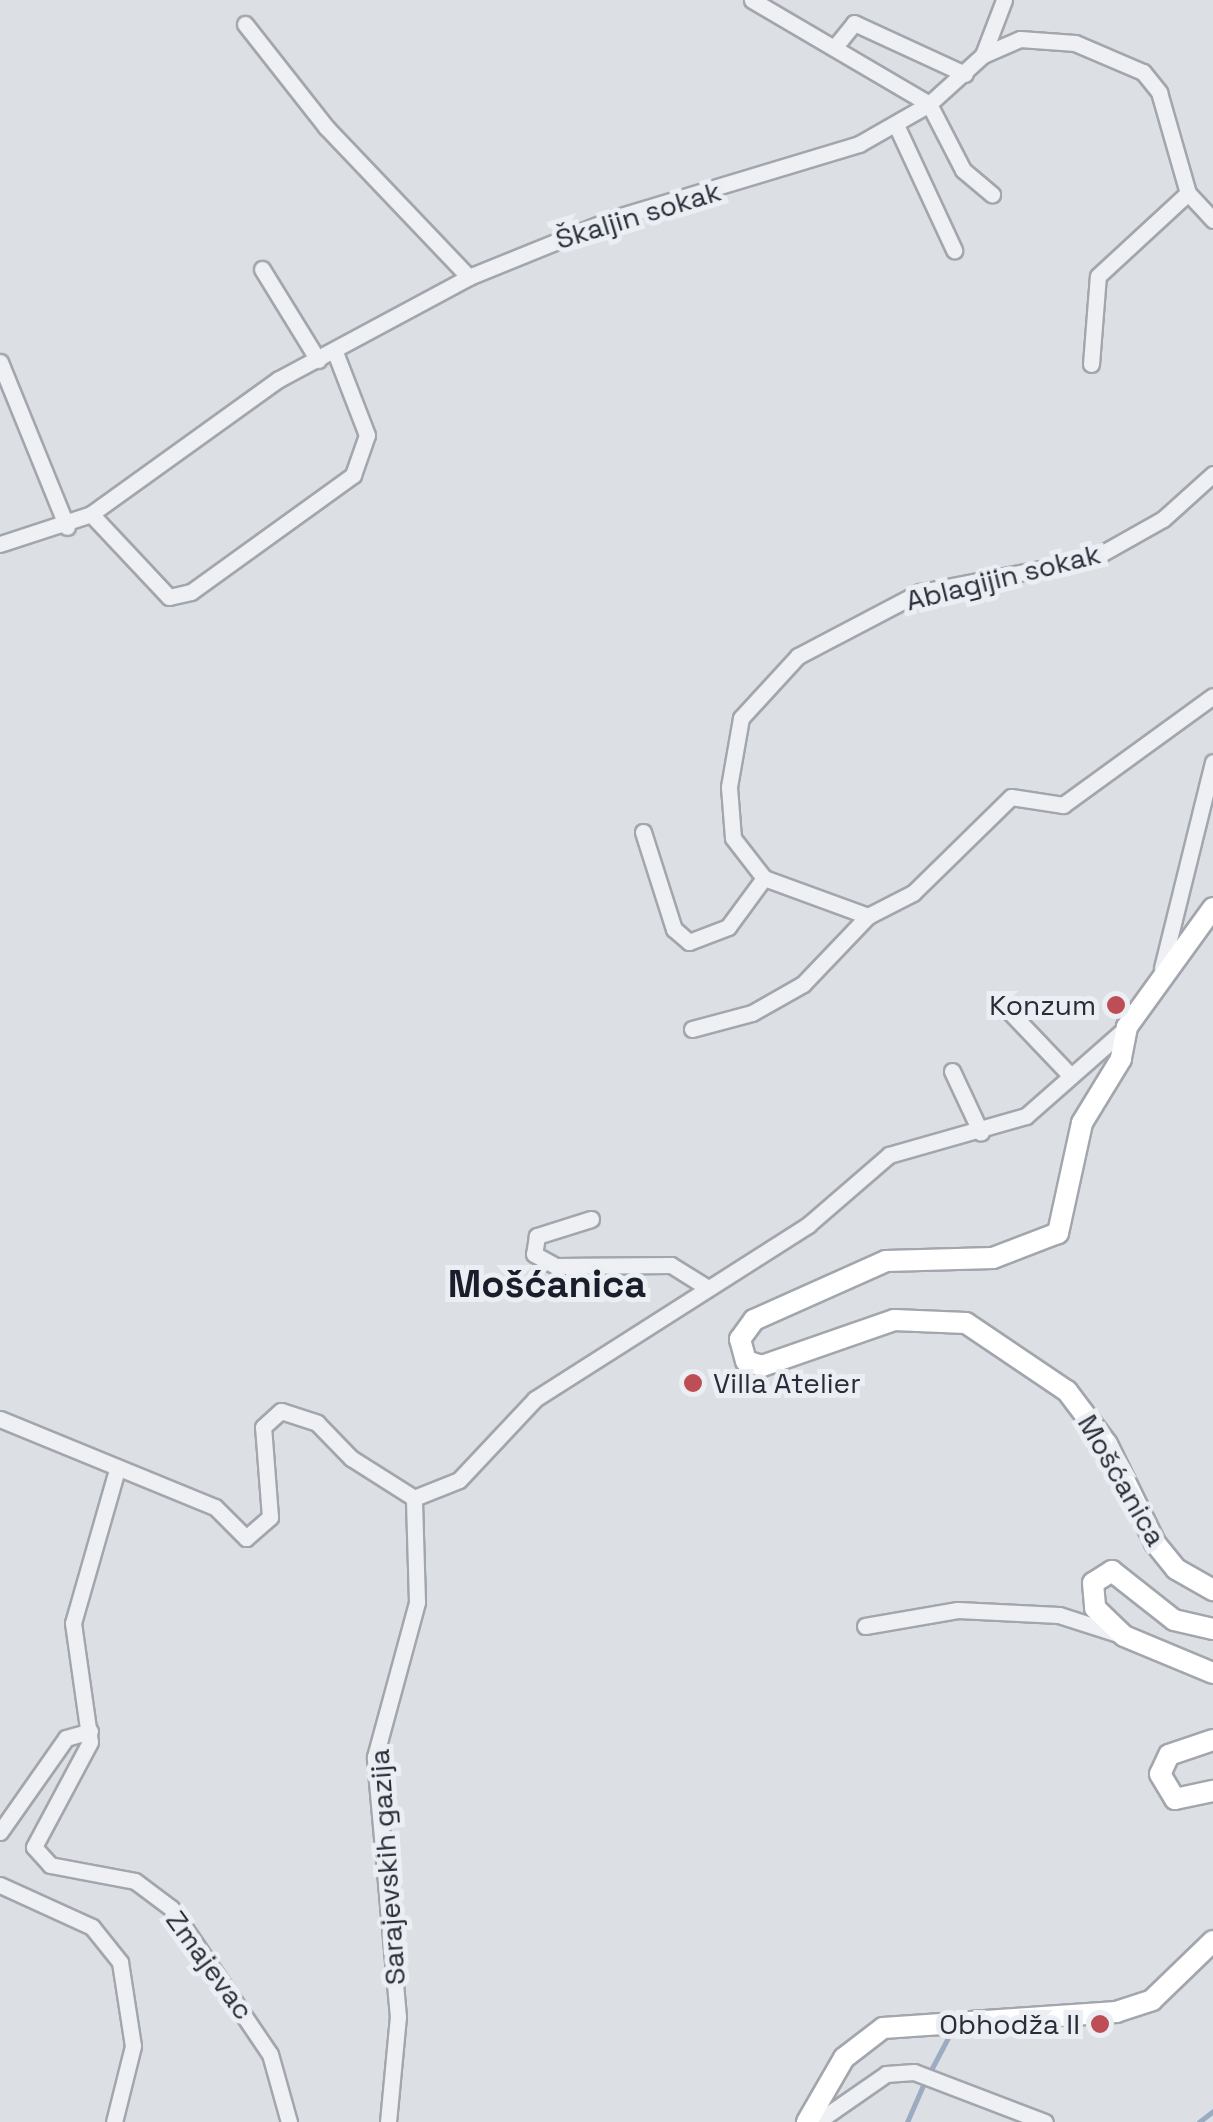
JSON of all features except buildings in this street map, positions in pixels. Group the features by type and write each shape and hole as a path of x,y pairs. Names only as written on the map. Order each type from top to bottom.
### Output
{"main road":[{"path":"1127,1027 1162,968 1213,908"},
{"name":"Mošćanica","path":"1127,1027 1120,1058 1082,1123 1058,1233 994,1258 886,1261 754,1320 740,1351 762,1366 894,1320 966,1323 1068,1391 1106,1444 1155,1543 1176,1570 1213,1590"},
{"name":"Mošćanica","path":"1213,1628 1174,1620 1112,1571 1101,1574 1090,1596 1124,1636 1213,1673"},
{"path":"1213,1740 1169,1754 1160,1774 1174,1798 1213,1791"},
{"path":"807,2122 844,2058 884,2028 1116,2012 1152,2000 1213,1942"}],"street":[{"path":"752,0 929,104 963,170 992,194"},
{"path":"983,55 1004,0"},
{"path":"834,48 854,23 965,74"},
{"path":"246,24 326,126 469,277"},
{"name":"Škaljin sokak","path":"0,544 67,527 91,514 318,360 469,277 614,218 764,177 897,127 965,74 983,55 1020,39 1076,43 1143,72 1159,92 1188,193 1213,220"},
{"path":"897,127 954,250"},
{"path":"1091,364 1098,276 1188,193"},
{"path":"262,270 318,360"},
{"path":"91,514 169,597 191,592 354,475 367,435 335,352"},
{"path":"0,362 67,527"},
{"name":"Ablagijin sokak","path":"764,878 733,838 733,743 752,702 798,656 920,592 1092,559 1163,519 1213,474"},
{"path":"692,1029 752,1013 804,984 868,916 913,893 1010,797 1063,805 1213,696"},
{"path":"1162,968 1213,762"},
{"path":"642,832 674,929 688,942 728,927 764,878 868,916"},
{"path":"1009,1011 1068,1073"},
{"path":"0,1420 116,1473 215,1507 235,1534 255,1536 270,1517 263,1427 282,1411 298,1412 414,1498 459,1480 535,1399 704,1286 838,1204 889,1155 980,1133 1026,1116 1068,1073 1127,1027"},
{"path":"952,1071 980,1133"},
{"path":"591,1220 537,1236 534,1254 556,1266 671,1265 704,1286"},
{"path":"0,1832 66,1738 90,1731 73,1624 116,1473"},
{"name":"Sarajevskih gazija","path":"388,2122 398,2017 376,1758 417,1602 414,1498"},
{"name":"Mošćanica","path":"865,1626 958,1610 1059,1615 1124,1636"},
{"name":"Zmajevac","path":"90,1731 37,1827 39,1856 134,1881 171,1908 270,2054 289,2122"},
{"path":"0,1885 92,1927 120,1962 133,2046 114,2122"},
{"path":"818,2122 886,2074 914,2072 1045,2122"}],"waterway":[{"path":"932,2068 952,2030"},
{"path":"907,2122 924,2083"},
{"name":"Mošćanica","path":"1199,2122 1213,2111"}],"place":[{"name":"Konzum","path":"1116,1005"},
{"name":"Villa Atelier","path":"693,1383"},
{"name":"Obhodža II","path":"1100,2024"}],"district":[{"name":"Mošćanica","path":"547,1285"}]}
